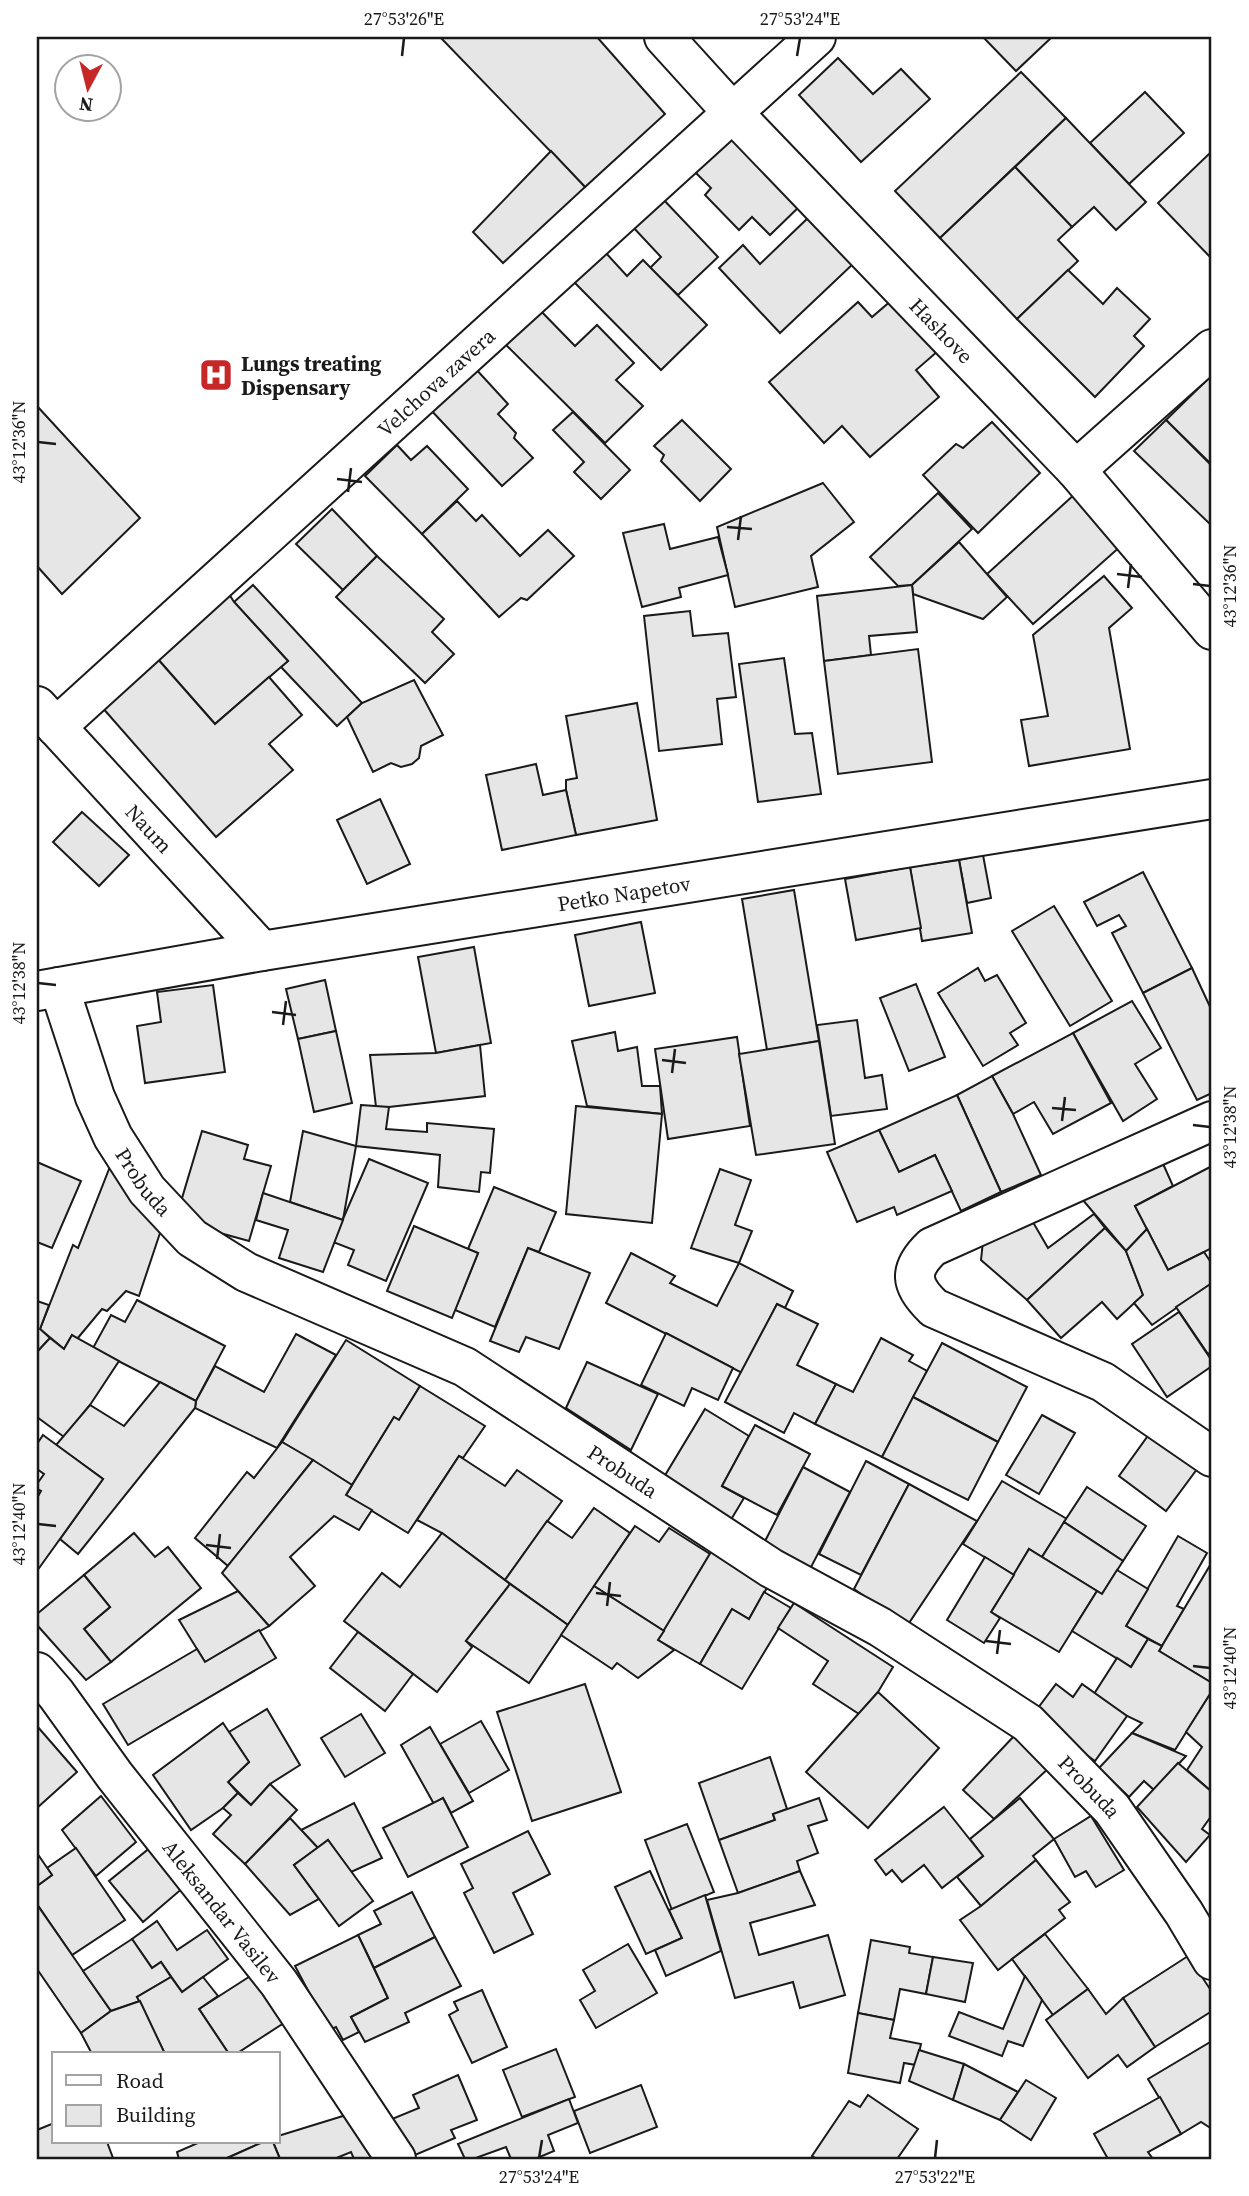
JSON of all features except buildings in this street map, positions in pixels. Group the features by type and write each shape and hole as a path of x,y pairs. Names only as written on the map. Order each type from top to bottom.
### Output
{"street":[{"name":"Hashove","path":"664,37 733,113 1076,470 1212,630"},
{"name":"Velchova zavera","path":"46,716 733,113 816,37"},
{"path":"1076,470 1212,349"},
{"name":"Naum","path":"46,716 262,951"},
{"name":"Petko Napetov","path":"48,989 262,951 1212,799"},
{"name":"Probuda","path":"48,989 113,1137 147,1190 192,1238 246,1272 465,1367 771,1568 880,1627 1028,1723 1112,1809 1184,1913 1212,1960"},
{"path":"1212,1121 932,1247 917,1261 914,1277 920,1294 934,1308 1103,1382 1212,1457"},
{"name":"Aleksandar Vasilev","path":"37,1672 115,1776 279,1983 396,2159"}],"place":[{"name":"Lungs treating Dispensary","path":"216,375"}]}
